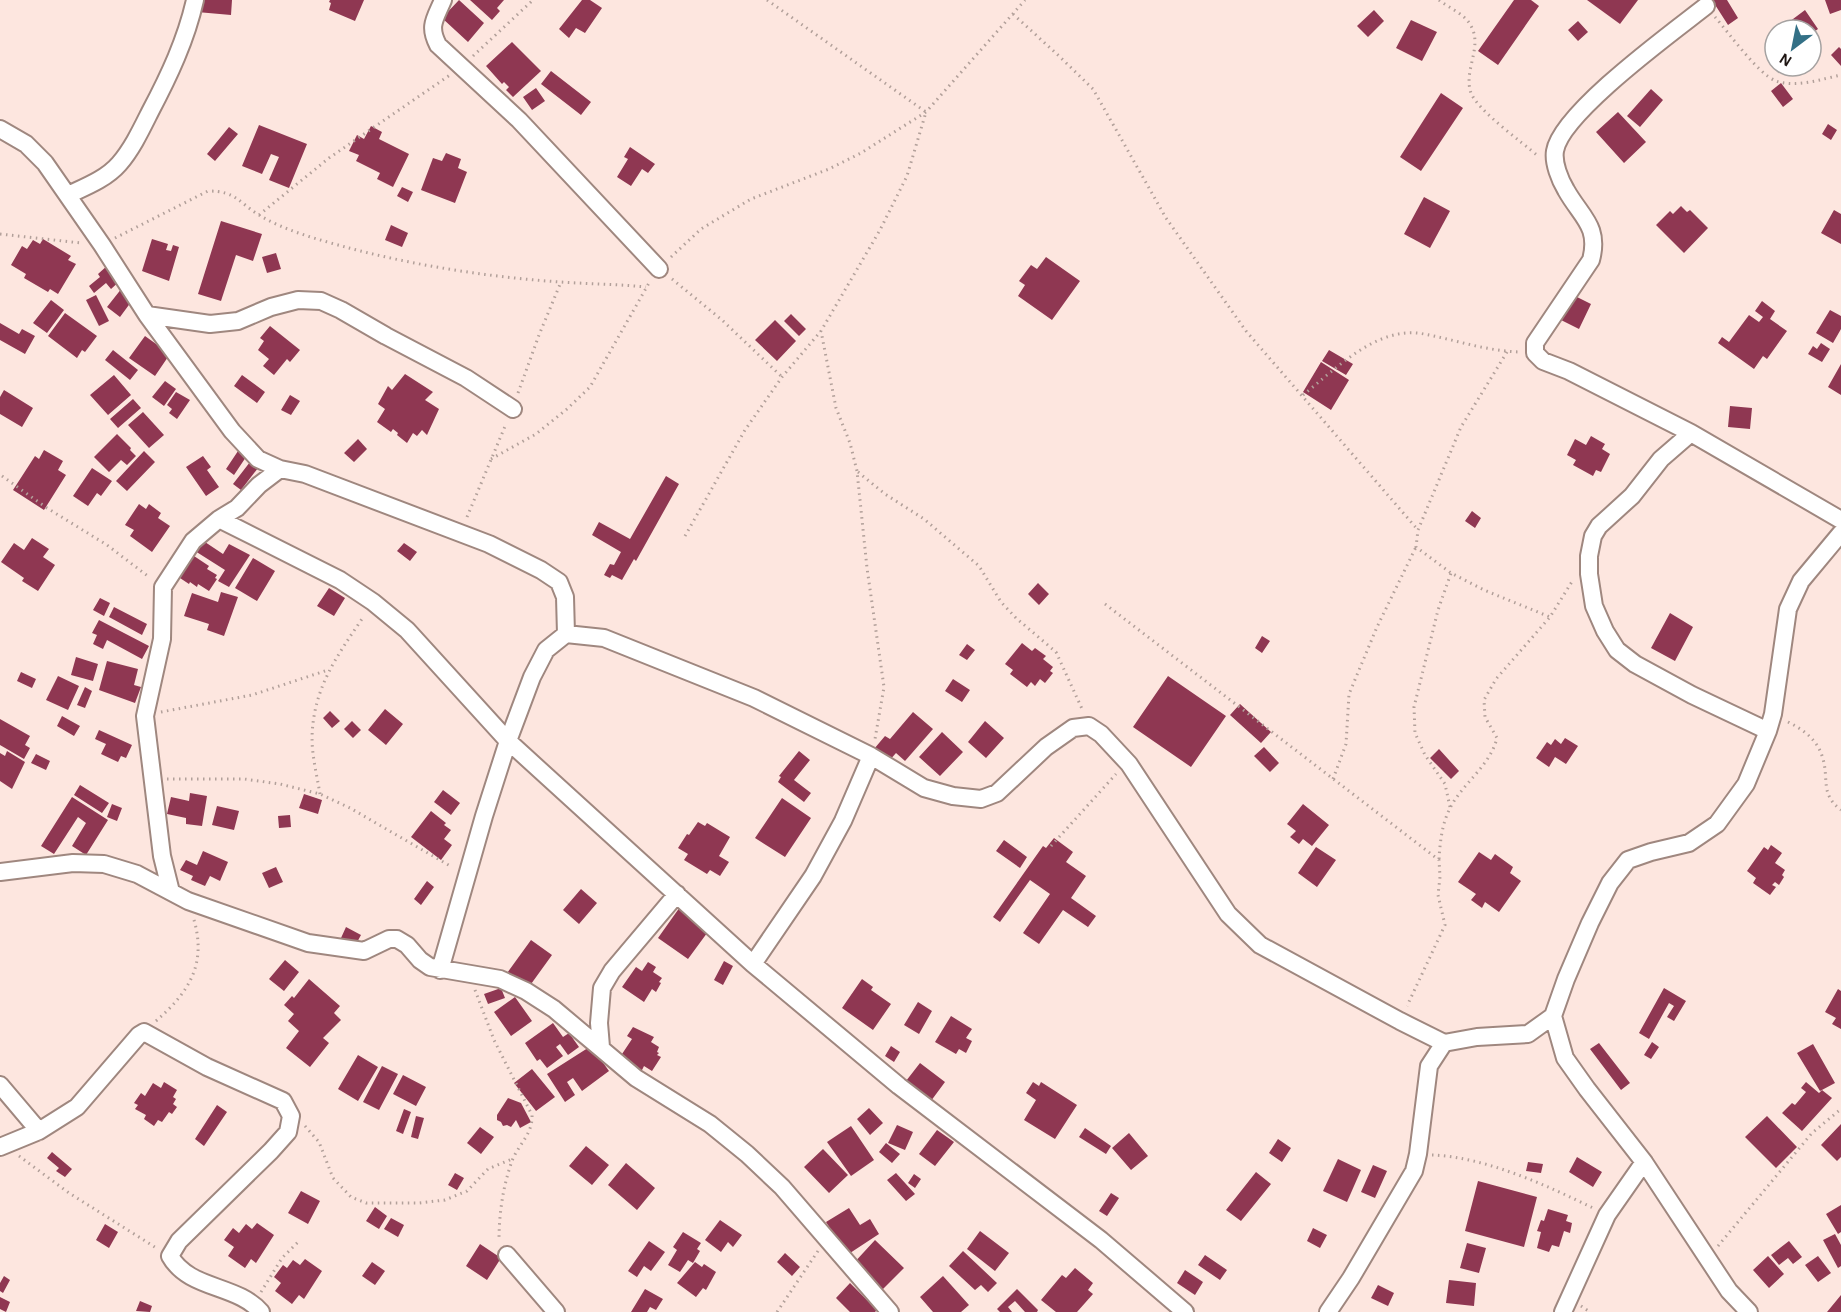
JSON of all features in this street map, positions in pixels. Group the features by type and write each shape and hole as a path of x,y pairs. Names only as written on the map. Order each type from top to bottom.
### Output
{"street":[{"path":"68,195 107,175 119,164 136,139 188,29 195,0"},
{"path":"443,0 432,24 432,33 438,45 519,120 659,269"},
{"path":"1706,6 1587,103 1559,137 1554,152 1558,172 1566,190 1591,228 1595,244 1591,260 1535,343 1534,353 1543,361 1569,371 1691,433 1841,520"},
{"path":"0,129 26,144 45,163 147,315 232,431 258,459 280,469 305,474 489,544 541,570 559,582 565,597 566,634"},
{"path":"147,315 210,324 238,321 271,307 298,300 321,301 466,378 513,409"},
{"path":"1691,433 1661,459 1632,496 1599,526 1593,536 1589,556 1589,574 1594,606 1605,631 1617,650 1635,664 1768,731"},
{"path":"171,892 162,856 145,716 162,639 163,587 193,541 237,507 280,469"},
{"path":"219,519 340,579 373,602 407,630 508,741 753,964 899,1086 1101,1240 1185,1312"},
{"path":"440,970 508,741 532,677 546,650 566,634 604,638 754,698 872,756 924,788 953,796 981,799 998,793 1046,747 1073,729 1089,726 1101,734 1129,764 1228,914 1260,945 1444,1043 1477,1036 1528,1034 1553,1016 1566,979 1610,884 1628,860 1689,843 1717,824 1746,784 1773,714 1788,609 1802,581 1841,533"},
{"path":"753,964 813,876 843,821 872,756"},
{"path":"0,872 72,863 104,864 137,874 188,901 308,943 364,951 389,939 397,939 407,945 420,960 429,966 500,980 526,991 554,1009 636,1078 710,1124 747,1154 782,1187 890,1312"},
{"path":"601,1047 599,1023 602,988 612,972 678,894"},
{"path":"1553,1016 1565,1058 1644,1162 1729,1292 1749,1312"},
{"path":"3,1146 39,1131 77,1107 133,1041 144,1032 207,1067 283,1101 291,1116 288,1132 179,1241 170,1256 174,1264 197,1280 233,1293 257,1308"},
{"path":"1328,1312 1351,1278 1414,1172 1429,1066 1444,1043"},
{"path":"0,1085 39,1131"},
{"path":"1563,1312 1607,1215 1644,1162"},
{"path":"507,1256 556,1312"}],"path":[{"path":"259,215 329,158 462,67 533,0"},
{"path":"767,0 926,112"},
{"path":"491,459 536,434 590,387 646,287 659,269 701,229 751,199 840,164 926,112 1025,0"},
{"path":"1439,0 1460,14 1471,25 1476,39 1468,80 1472,95 1483,110 1558,172"},
{"path":"1706,6 1759,67 1776,81 1806,82 1841,75"},
{"path":"1013,14 1093,89 1166,218 1246,331 1418,530"},
{"path":"685,536 740,440 782,377 821,331 880,231 907,176 926,112"},
{"path":"0,234 102,245 208,191 222,191 237,197 259,215 290,229 349,248 420,264 490,275 646,287"},
{"path":"659,269 722,320 782,377"},
{"path":"821,331 836,408 850,443 857,471 884,687 872,756"},
{"path":"1303,395 1370,344 1396,334 1421,333 1470,346 1507,352 1534,353"},
{"path":"1333,779 1346,744 1349,694 1372,637 1416,547 1418,530 1461,427 1507,352"},
{"path":"857,471 885,494 924,519 979,566 1001,602 1056,652 1079,698 1089,726"},
{"path":"2,476 47,508 107,545 163,587"},
{"path":"1416,547 1451,573 1484,590 1550,616"},
{"path":"1400,1021 1445,925 1438,895 1439,860 1441,837 1450,807 1494,750 1497,738 1485,717 1484,700 1496,679 1550,616 1589,556"},
{"path":"1450,807 1445,784 1425,755 1415,733 1414,708 1438,610 1451,573"},
{"path":"320,794 312,740 315,706 328,670 373,602"},
{"path":"1105,604 1439,860"},
{"path":"145,716 252,696 328,670"},
{"path":"1773,714 1802,729 1814,741 1823,759 1828,797 1841,810"},
{"path":"1051,846 1109,779 1129,764"},
{"path":"151,780 190,777 244,779 280,784 320,794 350,808 467,875"},
{"path":"144,1032 171,1008 194,974 199,955 197,931 188,901"},
{"path":"469,975 494,1040 532,1115 529,1132 512,1160 503,1197 499,1240 507,1256"},
{"path":"1707,1259 1812,1133 1841,1109"},
{"path":"291,1116 312,1132 319,1142 333,1178 351,1197 366,1203 419,1203 460,1195 474,1185 488,1169 512,1160"},
{"path":"3,1146 69,1193 170,1256"},
{"path":"1418,1154 1439,1155 1476,1162 1537,1181 1607,1215"},
{"path":"777,1312 827,1237"},
{"path":"257,1308 282,1258 298,1242"}],"building":[{"path":"198,0 232,0 231,15 197,12"},
{"path":"330,0 364,0 355,21 329,10"},
{"path":"459,0 484,23 468,42 442,18"},
{"path":"470,0 504,0 497,8 500,11 492,20"},
{"path":"582,0 590,0 602,8 585,33 576,28 569,38 559,29"},
{"path":"1514,0 1531,0 1539,6 1498,65 1478,51"},
{"path":"1587,0 1638,0 1620,24"},
{"path":"1712,0 1727,0 1738,18 1728,25"},
{"path":"1825,0 1841,0 1841,10 1830,14"},
{"path":"1374,10 1384,21 1368,37 1357,26"},
{"path":"1805,10 1810,18 1794,18"},
{"path":"1411,20 1437,32 1422,61 1396,48"},
{"path":"1578,21 1588,32 1578,41 1568,30"},
{"path":"512,42 541,71 513,97 506,90 509,87 504,82 502,84 486,66"},
{"path":"1839,47 1841,49 1841,66 1831,55"},
{"path":"551,71 591,102 581,115 541,84"},
{"path":"1781,83 1793,99 1783,107 1771,91"},
{"path":"536,88 545,101 532,110 523,97"},
{"path":"1651,89 1663,100 1640,127 1627,116"},
{"path":"1441,93 1463,108 1421,171 1400,157"},
{"path":"1618,112 1646,142 1624,163 1596,132"},
{"path":"1828,124 1837,130 1831,140 1822,134"},
{"path":"259,125 307,144 289,188 269,180 279,157 271,154 262,174 242,166"},
{"path":"371,126 382,132 379,139 409,154 393,187 377,179 380,173 356,161 359,155 349,151 357,135 364,139"},
{"path":"229,127 238,134 215,161 207,154"},
{"path":"630,147 655,164 648,173 642,169 631,186 617,177 628,159 624,157"},
{"path":"446,153 461,159 458,168 467,172 455,203 421,190 433,158 442,161"},
{"path":"402,187 413,192 408,202 397,196"},
{"path":"1424,197 1450,211 1430,248 1404,234"},
{"path":"1681,206 1687,212 1690,210 1708,228 1684,253 1656,225 1670,211 1673,214"},
{"path":"1834,210 1841,214 1841,244 1821,233"},
{"path":"221,221 262,234 253,261 236,255 221,301 198,294"},
{"path":"391,225 408,233 402,247 385,240"},
{"path":"43,239 71,256 68,260 76,264 58,294 50,289 48,292 24,278 26,274 11,265 22,246 27,249 33,240 40,244"},
{"path":"152,239 168,244 166,250 171,251 173,245 179,247 169,281 142,271"},
{"path":"276,253 281,269 267,273 262,257"},
{"path":"1046,257 1080,281 1052,320 1018,296 1025,285 1019,281 1031,265 1037,269"},
{"path":"108,265 121,280 111,289 106,283 94,293 89,286 100,277 98,274"},
{"path":"122,288 134,298 120,317 107,307"},
{"path":"1571,294 1591,304 1579,329 1559,319"},
{"path":"96,295 109,321 99,326 86,300"},
{"path":"51,300 64,310 47,333 33,323"},
{"path":"1762,301 1775,311 1770,319 1787,331 1767,359 1763,356 1754,369 1718,343 1722,337 1729,342 1749,315 1759,322 1763,317 1755,311"},
{"path":"1830,310 1841,316 1841,329 1833,343 1816,333"},
{"path":"65,313 97,336 85,352 82,350 77,358 48,336"},
{"path":"791,314 806,329 799,336 784,321"},
{"path":"775,320 796,341 777,361 755,340"},
{"path":"0,323 19,334 22,329 35,336 25,354 0,340"},
{"path":"270,326 300,350 290,362 287,359 274,375 263,366 269,359 258,350 264,341 260,338"},
{"path":"145,336 170,354 155,376 129,358"},
{"path":"1821,343 1830,349 1822,362 1808,354 1813,346 1817,349"},
{"path":"113,350 138,370 130,380 105,360"},
{"path":"1329,350 1353,364 1346,375 1322,361"},
{"path":"1321,362 1349,380 1331,410 1303,392"},
{"path":"1841,364 1841,395 1828,387"},
{"path":"405,374 433,392 425,400 439,409 427,435 422,430 417,436 413,433 407,443 393,429 391,432 377,422 385,409 378,404 388,386 392,390"},
{"path":"114,375 131,395 108,415 90,395"},
{"path":"242,375 265,392 257,403 234,386"},
{"path":"165,381 176,389 164,406 152,397"},
{"path":"4,390 33,408 22,427 0,414 0,397"},
{"path":"176,392 190,400 177,419 169,413 172,409 167,405"},
{"path":"290,395 300,401 291,415 281,410"},
{"path":"133,399 141,408 118,428 110,419"},
{"path":"1730,406 1752,408 1750,429 1728,427"},
{"path":"143,412 164,435 149,448 128,425"},
{"path":"117,434 136,456 127,465 121,460 109,472 94,457"},
{"path":"1591,436 1605,444 1602,449 1610,454 1601,472 1596,470 1593,476 1573,465 1576,460 1567,455 1575,439 1586,445"},
{"path":"358,439 367,449 354,462 344,453"},
{"path":"44,450 63,461 58,470 66,475 44,510 13,490 35,456 39,459"},
{"path":"144,451 155,462 127,491 116,481"},
{"path":"238,451 246,457 234,475 226,469"},
{"path":"203,456 211,467 207,470 219,487 206,496 186,467"},
{"path":"250,462 258,468 241,490 233,484"},
{"path":"92,468 112,481 101,496 97,493 88,506 73,496"},
{"path":"666,476 679,484 636,561 634,559 622,580 612,575 610,578 604,575 610,564 614,565 621,552 592,535 599,522 630,539"},
{"path":"139,504 146,509 149,504 161,513 158,518 170,526 152,552 130,536 134,530 125,525"},
{"path":"1472,511 1481,518 1475,528 1465,521"},
{"path":"32,538 49,549 43,557 55,565 38,591 22,581 24,578 1,562 14,543 24,550"},
{"path":"202,540 223,554 229,544 250,555 229,587 218,581 225,570 195,551"},
{"path":"404,543 417,552 410,561 397,551"},
{"path":"185,550 209,566 207,569 217,575 209,591 198,584 197,587 190,582 189,584 171,572"},
{"path":"253,558 275,571 257,601 235,588"},
{"path":"1038,583 1049,594 1039,605 1028,594"},
{"path":"329,588 345,598 334,616 317,606"},
{"path":"221,592 238,597 224,636 207,630 209,624 184,616 192,593 218,602"},
{"path":"100,598 110,603 104,616 93,610"},
{"path":"114,607 147,624 142,635 109,617"},
{"path":"1670,613 1693,627 1675,661 1651,648"},
{"path":"99,620 149,646 142,659 107,640 103,649 93,644 97,635 92,633"},
{"path":"1262,636 1270,641 1262,653 1255,648"},
{"path":"1022,643 1032,651 1035,648 1046,656 1043,659 1053,667 1050,671 1053,673 1045,683 1040,679 1035,686 1031,682 1027,687 1010,674 1013,670 1005,664"},
{"path":"967,644 975,650 967,660 959,655"},
{"path":"76,657 98,664 93,681 71,675"},
{"path":"107,661 138,669 134,685 141,687 135,703 99,690"},
{"path":"21,672 36,679 32,688 17,681"},
{"path":"58,676 79,686 68,710 46,700"},
{"path":"1168,676 1226,716 1191,767 1133,727"},
{"path":"953,679 970,690 962,702 945,691"},
{"path":"85,687 92,691 85,708 77,705"},
{"path":"1240,704 1271,732 1261,743 1230,715"},
{"path":"385,709 403,724 386,745 368,730"},
{"path":"330,711 340,721 332,728 323,718"},
{"path":"913,712 933,729 905,761 896,753 889,761 874,749 885,736 890,739"},
{"path":"62,716 80,726 74,736 57,726"},
{"path":"0,719 30,736 25,745 30,748 24,759 0,745"},
{"path":"352,721 361,730 353,738 344,729"},
{"path":"985,721 1004,738 986,758 968,742"},
{"path":"99,730 132,745 126,758 121,756 118,762 101,754 106,744 95,739"},
{"path":"942,732 963,752 940,776 919,757"},
{"path":"1565,738 1578,746 1566,764 1555,757 1549,767 1536,758 1547,742 1551,745 1555,739 1561,744"},
{"path":"1264,747 1279,763 1270,772 1254,756"},
{"path":"1439,749 1459,771 1451,779 1430,758"},
{"path":"7,751 25,762 12,789 0,781 0,753 5,756"},
{"path":"799,751 810,760 794,780 811,793 804,802 778,782 781,777 779,776"},
{"path":"36,754 50,761 46,770 31,763"},
{"path":"80,785 109,803 102,813 74,795"},
{"path":"443,790 460,803 451,815 434,802"},
{"path":"190,793 207,796 202,826 186,824 186,818 167,814 171,797 189,801"},
{"path":"304,794 322,800 318,814 299,808"},
{"path":"72,797 108,820 86,855 72,846 86,823 78,817 54,854 41,846"},
{"path":"782,798 811,818 785,857 755,838"},
{"path":"112,804 122,808 117,821 107,817"},
{"path":"1303,804 1329,825 1312,846 1303,839 1299,844 1290,837 1296,831 1287,824"},
{"path":"217,806 239,811 234,830 212,825"},
{"path":"431,811 451,830 444,839 452,845 441,860 411,837"},
{"path":"290,815 291,827 279,828 278,816"},
{"path":"698,822 705,826 707,823 730,837 719,856 729,862 720,876 710,870 707,874 684,860 688,854 678,848"},
{"path":"1054,838 1073,852 1066,862 1086,876 1071,898 1096,916 1088,927 1063,910 1039,944 1023,933 1050,894 1030,880 1000,922 993,917 1043,846 1046,848"},
{"path":"1004,840 1027,857 1020,868 996,851"},
{"path":"1771,845 1782,853 1775,863 1785,870 1779,885 1775,882 1772,885 1776,887 1770,895 1753,883 1756,878 1747,871 1764,847 1768,850"},
{"path":"1316,847 1336,860 1317,887 1298,873"},
{"path":"203,851 228,862 220,881 210,876 205,886 191,880 193,876 180,870 186,860 197,865"},
{"path":"1479,852 1491,860 1495,854 1513,867 1510,873 1521,881 1499,912 1485,902 1482,908 1471,900 1476,894 1458,882"},
{"path":"276,867 283,882 269,888 262,873"},
{"path":"427,881 434,887 421,905 414,899"},
{"path":"581,889 597,903 579,924 563,910"},
{"path":"680,907 710,929 688,959 658,938"},
{"path":"346,927 361,935 355,946 341,938"},
{"path":"531,940 552,955 526,991 505,976"},
{"path":"285,960 299,972 284,991 269,979"},
{"path":"724,961 733,966 723,985 714,980"},
{"path":"648,962 656,967 653,972 662,978 656,992 652,989 644,1002 622,987 636,967 642,971"},
{"path":"309,979 340,1006 334,1013 341,1020 323,1038 329,1043 310,1067 286,1048 299,1031 288,1021 294,1014 284,1005 292,996 294,998"},
{"path":"862,979 873,987 871,990 891,1004 873,1030 842,1008"},
{"path":"501,988 505,998 488,1004 484,994"},
{"path":"1664,988 1686,1001 1674,1021 1667,1017 1674,1006 1669,1003 1649,1039 1639,1033"},
{"path":"1838,989 1841,991 1841,1029 1832,1024 1836,1018 1825,1012"},
{"path":"515,997 532,1021 511,1036 494,1012"},
{"path":"918,1002 932,1011 919,1034 904,1025"},
{"path":"951,1016 972,1029 966,1038 972,1041 966,1053 959,1049 956,1054 935,1042"},
{"path":"553,1023 563,1037 569,1033 579,1047 568,1055 560,1044 556,1047 563,1056 547,1068 540,1059 537,1061 525,1043"},
{"path":"633,1027 654,1037 651,1042 659,1047 657,1055 661,1057 652,1071 644,1066 641,1072 620,1057 632,1039 627,1036"},
{"path":"1652,1042 1659,1047 1651,1059 1644,1055"},
{"path":"1599,1043 1630,1083 1621,1090 1590,1049"},
{"path":"1813,1044 1835,1083 1820,1091 1797,1053"},
{"path":"591,1046 609,1071 582,1091 573,1078 567,1082 575,1095 565,1102 547,1074"},
{"path":"891,1046 900,1052 894,1062 885,1056"},
{"path":"358,1055 378,1067 358,1101 338,1089"},
{"path":"920,1063 945,1082 925,1109 899,1090"},
{"path":"382,1066 398,1074 379,1110 363,1102"},
{"path":"532,1069 555,1097 536,1111 514,1083"},
{"path":"403,1075 426,1087 416,1106 393,1094"},
{"path":"164,1082 177,1090 173,1097 176,1099 173,1104 177,1107 172,1114 169,1112 162,1122 158,1120 154,1126 144,1119 146,1115 135,1109 138,1105 134,1103 141,1093 145,1096 153,1083 161,1088"},
{"path":"1033,1082 1039,1086 1041,1082 1077,1105 1055,1139 1024,1120 1036,1100 1026,1093"},
{"path":"1806,1082 1819,1093 1822,1090 1832,1098 1802,1131 1782,1113 1792,1103 1795,1105 1806,1092 1801,1088"},
{"path":"508,1098 521,1103 531,1122 520,1128 516,1120 511,1127 503,1126 497,1120 497,1115"},
{"path":"217,1105 227,1112 204,1146 195,1139"},
{"path":"869,1108 883,1123 870,1135 857,1119"},
{"path":"404,1109 411,1112 403,1134 396,1131"},
{"path":"416,1116 424,1118 418,1139 411,1137"},
{"path":"1767,1116 1797,1147 1776,1168 1745,1137"},
{"path":"1841,1124 1841,1157 1837,1161 1821,1145"},
{"path":"897,1125 913,1132 905,1150 888,1143"},
{"path":"851,1126 874,1160 851,1176 827,1142"},
{"path":"480,1127 494,1137 481,1154 467,1143"},
{"path":"1085,1128 1111,1146 1106,1154 1079,1137"},
{"path":"937,1130 954,1142 935,1166 919,1154"},
{"path":"1129,1133 1148,1156 1131,1170 1112,1148"},
{"path":"1278,1139 1291,1148 1282,1162 1269,1153"},
{"path":"886,1143 900,1154 892,1163 879,1152"},
{"path":"586,1146 609,1165 592,1185 569,1166"},
{"path":"823,1149 848,1175 829,1193 804,1167"},
{"path":"52,1152 72,1169 65,1177 56,1171 59,1168 47,1158"},
{"path":"1577,1157 1602,1172 1593,1187 1569,1172"},
{"path":"1338,1159 1361,1170 1347,1202 1323,1191"},
{"path":"1528,1162 1543,1164 1541,1173 1526,1171"},
{"path":"626,1163 655,1188 637,1210 608,1185"},
{"path":"1373,1165 1387,1171 1375,1198 1361,1192"},
{"path":"1256,1172 1271,1184 1241,1221 1226,1210"},
{"path":"455,1173 464,1178 457,1190 448,1185"},
{"path":"896,1173 915,1194 906,1201 887,1180"},
{"path":"914,1174 921,1179 915,1188 908,1183"},
{"path":"1478,1181 1537,1197 1524,1247 1465,1231"},
{"path":"301,1191 320,1201 308,1224 288,1213"},
{"path":"1111,1193 1119,1198 1107,1216 1099,1211"},
{"path":"1841,1205 1841,1232 1838,1234 1826,1214"},
{"path":"375,1207 387,1216 379,1229 366,1221"},
{"path":"849,1208 860,1225 870,1219 879,1234 847,1255 826,1222"},
{"path":"1548,1209 1568,1215 1566,1221 1572,1223 1570,1233 1564,1231 1559,1247 1552,1245 1549,1252 1537,1248 1541,1232 1537,1231"},
{"path":"391,1218 404,1225 398,1237 384,1229"},
{"path":"720,1220 742,1235 733,1247 728,1242 721,1252 705,1240"},
{"path":"257,1223 274,1235 256,1263 251,1259 245,1268 228,1256 234,1247 224,1240 233,1228 239,1233 246,1224 252,1229"},
{"path":"105,1224 118,1232 109,1248 96,1240"},
{"path":"1313,1228 1327,1235 1320,1248 1307,1241"},
{"path":"980,1231 1009,1253 995,1271 967,1249"},
{"path":"683,1232 701,1243 697,1249 700,1251 693,1263 688,1260 680,1272 668,1265 677,1250 673,1247"},
{"path":"1835,1234 1841,1245 1841,1266 1838,1268 1823,1240"},
{"path":"875,1240 904,1268 880,1292 852,1265"},
{"path":"649,1241 665,1252 651,1271 644,1266 637,1277 628,1271"},
{"path":"1789,1241 1802,1257 1793,1264 1788,1258 1779,1265 1771,1255"},
{"path":"1467,1243 1486,1248 1479,1273 1460,1268"},
{"path":"480,1244 501,1258 487,1280 466,1266"},
{"path":"963,1251 997,1283 988,1292 981,1285 975,1290 949,1266"},
{"path":"785,1253 800,1267 792,1276 777,1262"},
{"path":"1205,1255 1227,1270 1220,1280 1198,1265"},
{"path":"1768,1256 1784,1274 1769,1288 1753,1270"},
{"path":"1818,1256 1831,1273 1818,1282 1805,1265"},
{"path":"305,1259 322,1271 304,1299 299,1295 292,1304 275,1291 281,1283 274,1277 283,1265 287,1268 293,1260 300,1265"},
{"path":"372,1262 385,1271 375,1285 362,1276"},
{"path":"695,1262 702,1267 704,1264 716,1272 706,1290 703,1288 696,1297 677,1283"},
{"path":"1075,1268 1093,1283 1088,1290 1093,1294 1077,1312 1056,1312 1041,1300 1062,1275 1066,1278"},
{"path":"1185,1270 1203,1282 1195,1295 1177,1283"},
{"path":"4,1276 10,1280 3,1293 0,1291 0,1283"},
{"path":"943,1276 969,1305 961,1312 933,1312 920,1297"},
{"path":"1449,1280 1476,1283 1474,1306 1446,1303"},
{"path":"850,1283 877,1310 875,1312 850,1312 836,1298"},
{"path":"1378,1285 1394,1293 1388,1306 1371,1298"},
{"path":"645,1289 663,1299 656,1310 650,1307 647,1312 631,1312"},
{"path":"1017,1289 1038,1310 1037,1312 1025,1312 1015,1301 1008,1307 1012,1312 1000,1312 997,1309"},
{"path":"1841,1295 1841,1312 1827,1312"},
{"path":"0,1297 10,1302 6,1312 0,1309"},
{"path":"140,1301 152,1306 150,1312 136,1311"}]}
